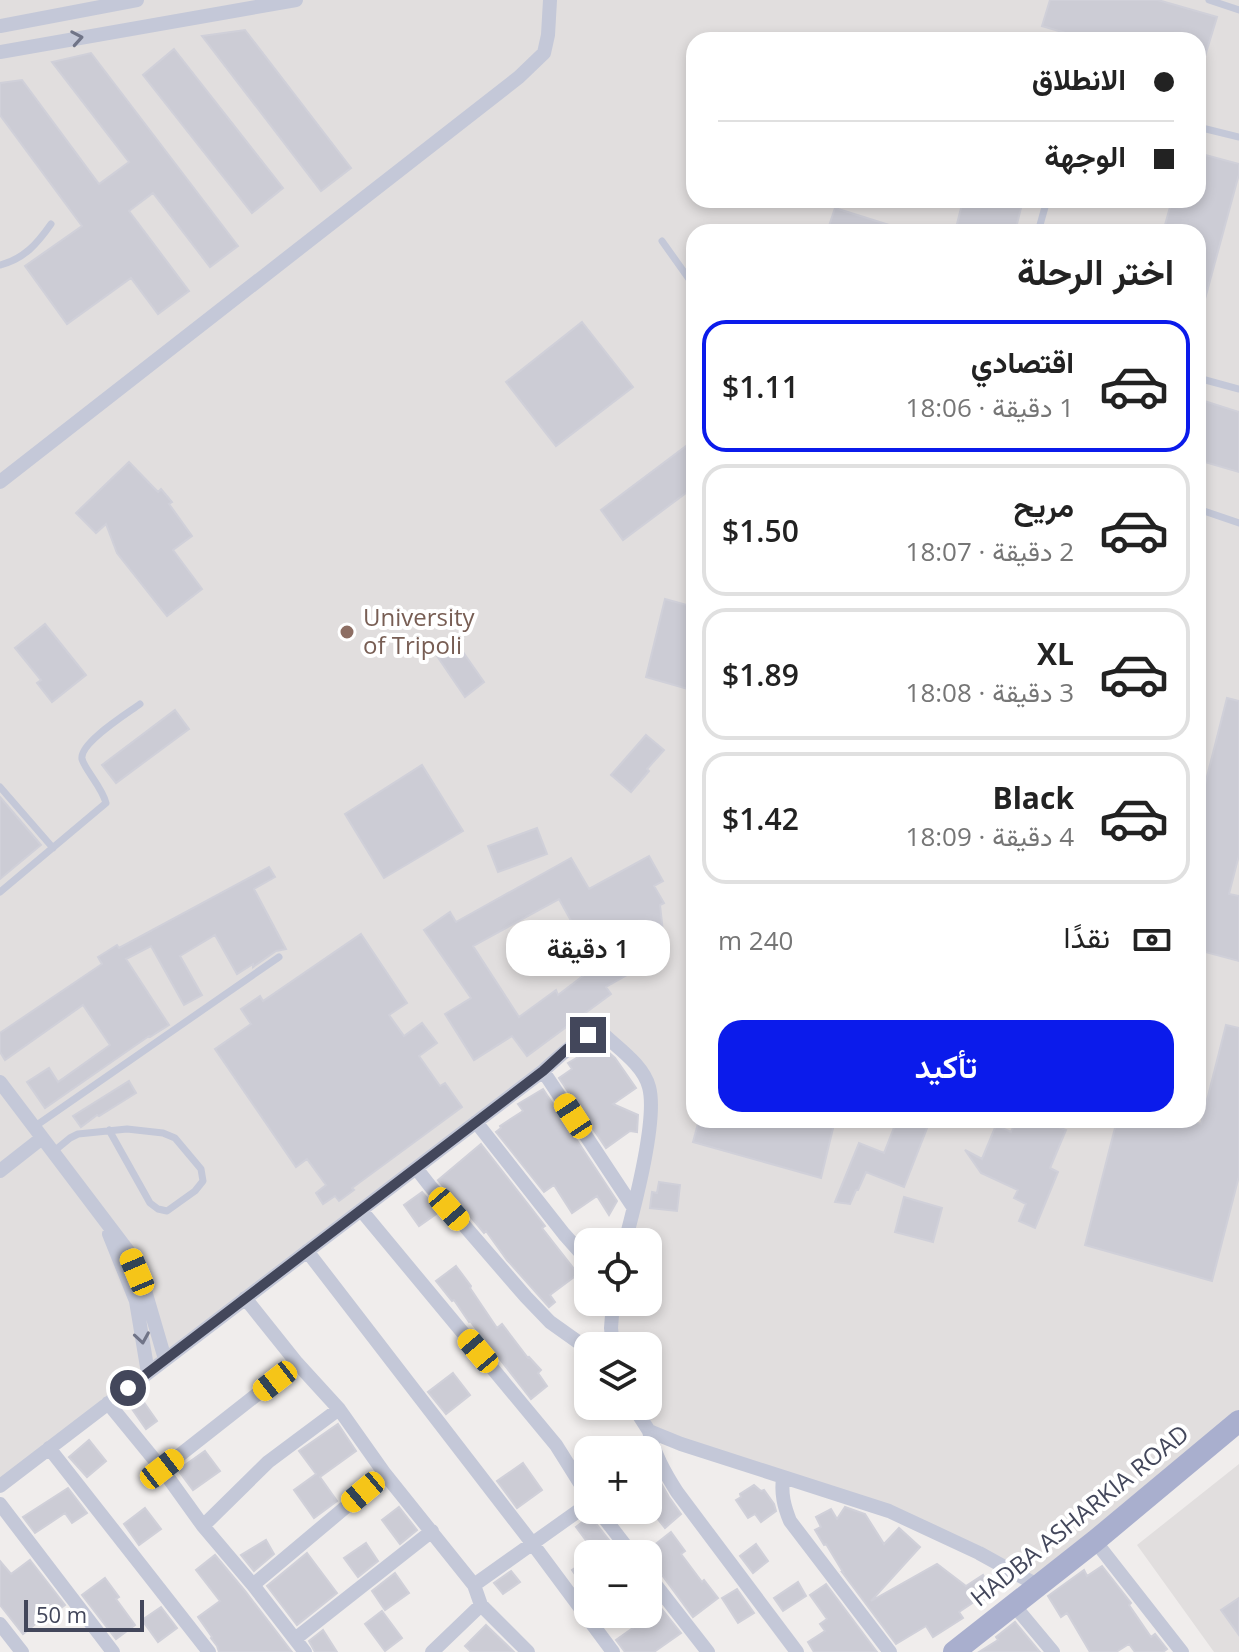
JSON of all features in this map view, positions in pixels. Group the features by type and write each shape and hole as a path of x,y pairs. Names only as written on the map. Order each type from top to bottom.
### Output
{"main road":[{"name":"HADBA ASHARKIA ROAD","path":"954,1652 1095,1541 1239,1421"}],"street":[{"path":"0,26 137,0"},
{"path":"0,52 296,0"},
{"path":"0,482 519,77 544,53 550,0"},
{"path":"0,1486 543,1071 567,1049 600,1031 631,1060 650,1089 651,1124 628,1228"},
{"path":"543,1071 633,1207"},
{"path":"0,1082 128,1251 146,1294 165,1359"},
{"path":"476,1122 574,1245"},
{"path":"0,1171 38,1132"},
{"path":"416,1168 526,1297 550,1322 574,1339"},
{"path":"361,1210 556,1445 574,1474"},
{"path":"99,1212 136,1301 148,1373"},
{"path":"307,1251 613,1652"},
{"path":"245,1298 339,1409 385,1474 474,1585 481,1605 522,1650"},
{"path":"162,1469 297,1363"},
{"path":"108,1403 305,1652"},
{"path":"203,1526 268,1462 339,1409"},
{"path":"662,1443 681,1444 889,1511 979,1553 1037,1585"},
{"path":"49,1448 209,1652"},
{"path":"662,1467 677,1492 797,1652"},
{"path":"253,1585 385,1474"},
{"path":"783,1478 782,1491 790,1521 890,1652"},
{"path":"0,1504 113,1652"},
{"path":"474,1585 574,1514"},
{"path":"609,1524 621,1540"},
{"path":"295,1639 432,1531"},
{"path":"1095,1541 1182,1652"},
{"path":"662,1593 708,1652"},
{"path":"1013,1604 1053,1652"},
{"path":"432,1652 481,1605"},
{"path":"0,1624 22,1652"}],"lane":[{"path":"1209,0 1239,10"},
{"path":"1206,129 1239,137"},
{"path":"0,265 22,257 51,224"},
{"path":"662,241 686,275"},
{"path":"1206,380 1239,389"},
{"path":"1206,512 1239,523"},
{"path":"0,892 106,803 103,792 82,760 83,750 140,704"},
{"path":"0,787 53,848"},
{"path":"38,1132 279,957"},
{"path":"53,1152 78,1134 109,1130 127,1129 163,1133 175,1138 201,1169 203,1181 195,1191 167,1211 158,1209 150,1203 109,1130"}],"shaded area":[{"name":"University of Tripoli","path":"0,0 1239,0 1239,1421 1037,1585 889,1511 649,1431 642,1420 662,1420 662,1332 613,1332 613,1316 662,1316 662,1228 627,1228 650,1089 600,1031 0,1485"},
{"path":"1239,1464 1239,1652 1214,1652 1137,1545"}],"building":[{"path":"1050,0 1158,0 1217,17 1206,53 1206,32 1062,32 1042,26"},
{"path":"245,30 351,168 321,191 202,36"},
{"path":"174,49 283,188 252,213 143,75"},
{"path":"91,53 238,246 210,267 153,193 129,211 189,291 158,314 131,278 67,324 25,266 82,226 0,115 0,83 22,80 99,184 129,162 52,62"},
{"path":"1206,155 1239,164 1239,174 1206,295 1206,224 1165,224 1170,208 1206,208"},
{"path":"835,208 886,224 830,224"},
{"path":"961,208 1021,208 1017,224 957,224"},
{"path":"582,322 633,387 556,446 506,382"},
{"path":"1206,402 1239,412 1239,472 1206,462"},
{"path":"686,446 686,493 623,540 601,510"},
{"path":"129,462 158,492 161,489 192,536 173,550 202,589 167,616 117,553 106,524 96,533 76,513"},
{"path":"665,599 686,605 686,688 646,677"},
{"path":"45,624 86,675 52,702 37,683 41,680 15,648"},
{"path":"456,642 484,682 465,697 437,656"},
{"path":"1227,698 1239,701 1239,855 1229,894 1239,896 1239,961 1206,952 1206,781"},
{"path":"175,710 189,729 116,783 102,765"},
{"path":"646,735 664,750 631,792 611,775"},
{"path":"422,765 463,831 384,878 345,814"},
{"path":"0,797 41,845 0,879"},
{"path":"537,828 547,854 498,872 488,846"},
{"path":"649,856 663,881 654,886 664,903 660,905 663,932 624,954 634,971 606,987 611,994 527,1056 512,1036 474,1060 445,1014 471,998 424,930 450,912 456,922 571,858 589,889","holes":["559,899 596,966 558,995 556,990 519,1017 473,946"]},
{"path":"269,867 275,877 254,889 286,949 276,951 237,974 215,935 180,956 202,995 184,1005 151,946 126,959 169,1025 45,1108 27,1082 49,1068 58,1082 110,1045 83,1005 5,1060 0,1052 0,1033 102,964 98,957 117,945 119,948"},
{"path":"361,934 407,1003 389,1015 404,1036 422,1023 437,1043 419,1056 440,1086 445,1083 462,1107 352,1188 354,1190 339,1201 335,1196 323,1204 316,1193 326,1185 307,1159 296,1167 215,1049 251,1024 241,1009 260,996 263,1001"},
{"path":"1226,1025 1239,1028 1239,1176 1212,1281 1085,1245 1115,1128 1206,1128 1206,1104"},
{"path":"596,1043 615,1058 636,1088 613,1104 638,1115 637,1132 630,1131 606,1148 559,1078 572,1069 568,1063"},
{"path":"129,1081 136,1093 81,1127 73,1116"},
{"path":"543,1089 617,1201 609,1215 597,1196 572,1213 554,1185 544,1192 496,1132 523,1111 518,1104"},
{"path":"697,1128 833,1128 821,1178 693,1142"},
{"path":"894,1128 927,1128 904,1187 866,1172 850,1204 835,1202 859,1143 884,1153"},
{"path":"995,1128 1011,1132 1013,1128 1066,1130 1050,1168 1058,1172 1035,1228 1019,1221 1026,1204 1014,1198 1018,1190 981,1173 965,1150 982,1159"},
{"path":"481,1144 574,1269 574,1277 550,1295 555,1302 549,1307 486,1231 484,1233 438,1180"},
{"path":"659,1182 680,1185 677,1211 650,1208 652,1192 657,1193"},
{"path":"422,1192 439,1212 419,1226 404,1205"},
{"path":"904,1197 942,1208 933,1242 895,1232"},
{"path":"456,1266 497,1328 502,1324 541,1370 538,1373 547,1386 531,1399 436,1281"},
{"path":"453,1373 470,1395 446,1414 428,1392"},
{"path":"143,1401 157,1421 146,1429 132,1409"},
{"path":"338,1424 356,1451 320,1477 337,1501 314,1518 294,1490 316,1474 299,1451"},
{"path":"89,1440 106,1461 87,1477 69,1457"},
{"path":"205,1451 220,1471 193,1490 178,1470"},
{"path":"523,1463 542,1490 517,1508 497,1481"},
{"path":"662,1485 681,1514 665,1528 662,1524"},
{"path":"754,1485 764,1490 776,1511 761,1522 755,1514 748,1518 736,1500"},
{"path":"68,1488 87,1513 72,1523 65,1513 35,1533 23,1517"},
{"path":"399,1507 417,1530 400,1544 382,1520"},
{"path":"845,1507 865,1514 884,1544 899,1528 920,1547 871,1601 937,1564 966,1586 983,1575 994,1594 982,1601 980,1598 959,1612 963,1618 933,1637 926,1626 896,1644 815,1530 821,1527 816,1517 831,1509 837,1519"},
{"path":"145,1508 161,1529 139,1545 124,1524"},
{"path":"580,1524 596,1524 609,1540 586,1540 576,1527"},
{"path":"671,1532 685,1551 681,1554 718,1598 693,1617 662,1575 661,1540"},
{"path":"266,1540 274,1554 254,1571 241,1555"},
{"path":"366,1543 378,1561 358,1577 344,1558"},
{"path":"756,1544 768,1561 753,1573 740,1556"},
{"path":"307,1553 337,1593 297,1625 267,1586"},
{"path":"215,1555 292,1652 219,1652 198,1617 220,1601 196,1570"},
{"path":"30,1560 65,1605 23,1634 0,1605 0,1561 11,1574"},
{"path":"1102,1566 1131,1603 1129,1605 1151,1637 1155,1634 1167,1649 1163,1652 1135,1652 1129,1644 1116,1652 1090,1652 1067,1613 1061,1617 1048,1596 1084,1570 1087,1576"},
{"path":"511,1571 520,1582 503,1594 494,1583"},
{"path":"395,1573 409,1593 385,1610 372,1591"},
{"path":"105,1578 135,1625 116,1639 82,1595"},
{"path":"798,1582 806,1596 783,1611 774,1598"},
{"path":"826,1584 877,1652 814,1652 808,1642 825,1631 820,1624 827,1619 810,1595"},
{"path":"737,1589 754,1613 738,1623 722,1598"},
{"path":"1239,1598 1239,1635 1221,1610"},
{"path":"161,1607 177,1628 158,1642 142,1620"},
{"path":"662,1609 681,1633 654,1652 625,1652 616,1640 633,1628 662,1628"},
{"path":"382,1611 402,1638 385,1651 365,1624"},
{"path":"1015,1622 1040,1652 979,1652 998,1640 996,1637"},
{"path":"486,1625 514,1652 471,1652 465,1646"},
{"path":"323,1630 337,1652 315,1652 309,1641"}],"place":[{"name":"University of Tripoli","path":"347,632"}],"route":[{"path":"128,1388 588,1035"}]}
